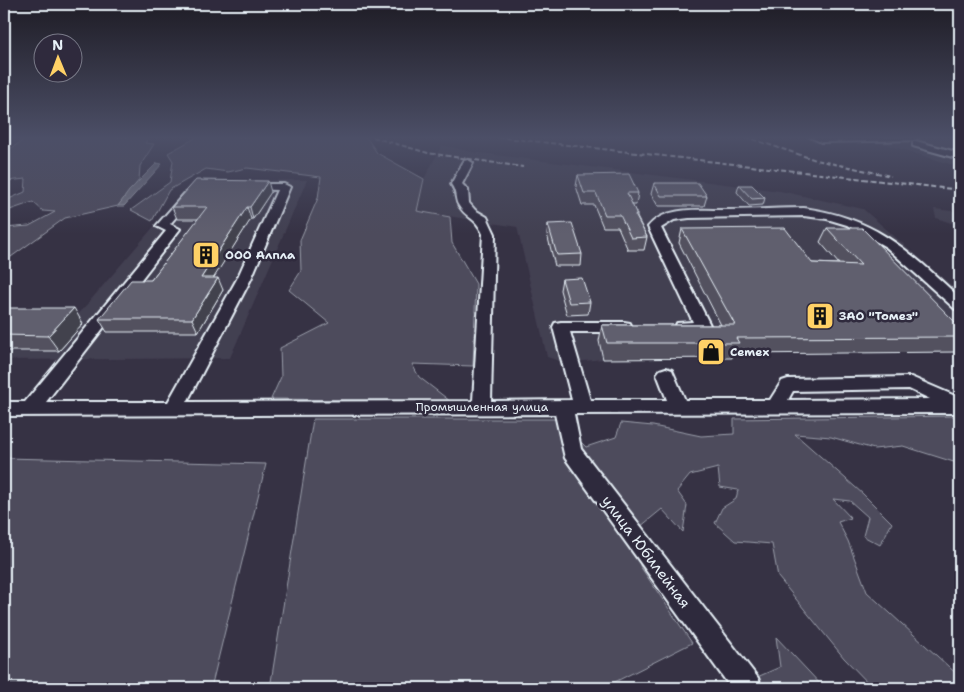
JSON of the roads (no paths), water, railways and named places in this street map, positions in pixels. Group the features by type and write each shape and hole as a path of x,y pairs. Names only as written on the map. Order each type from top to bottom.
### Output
{"street":[{"path":"464,169 456,184 462,190 464,204 471,213 483,220 489,234 482,407"},
{"path":"31,408 174,229 162,226 196,186"},
{"path":"174,408 244,279 284,187 235,186"},
{"path":"665,327 703,327 654,226 663,219 693,214 803,212 832,216 854,223 895,246 960,306"},
{"path":"573,407 561,327 637,327"},
{"path":"666,374 679,407"},
{"name":"Промышленная улица","path":"4,409 960,406"}],"lane":[{"name":"улица Юбилейная","path":"573,407 572,452 748,688"}],"water":[{"path":"151,169 157,169 124,206 118,206 129,191"}],"railway":[{"path":"780,169 960,190"},
{"path":"860,169 891,176"}],"place":[{"name":"ООО Алпла","path":"206,255"},
{"name":"ЗАО \"Томез\"","path":"820,316"},
{"name":"Cemex","path":"711,352"}]}
